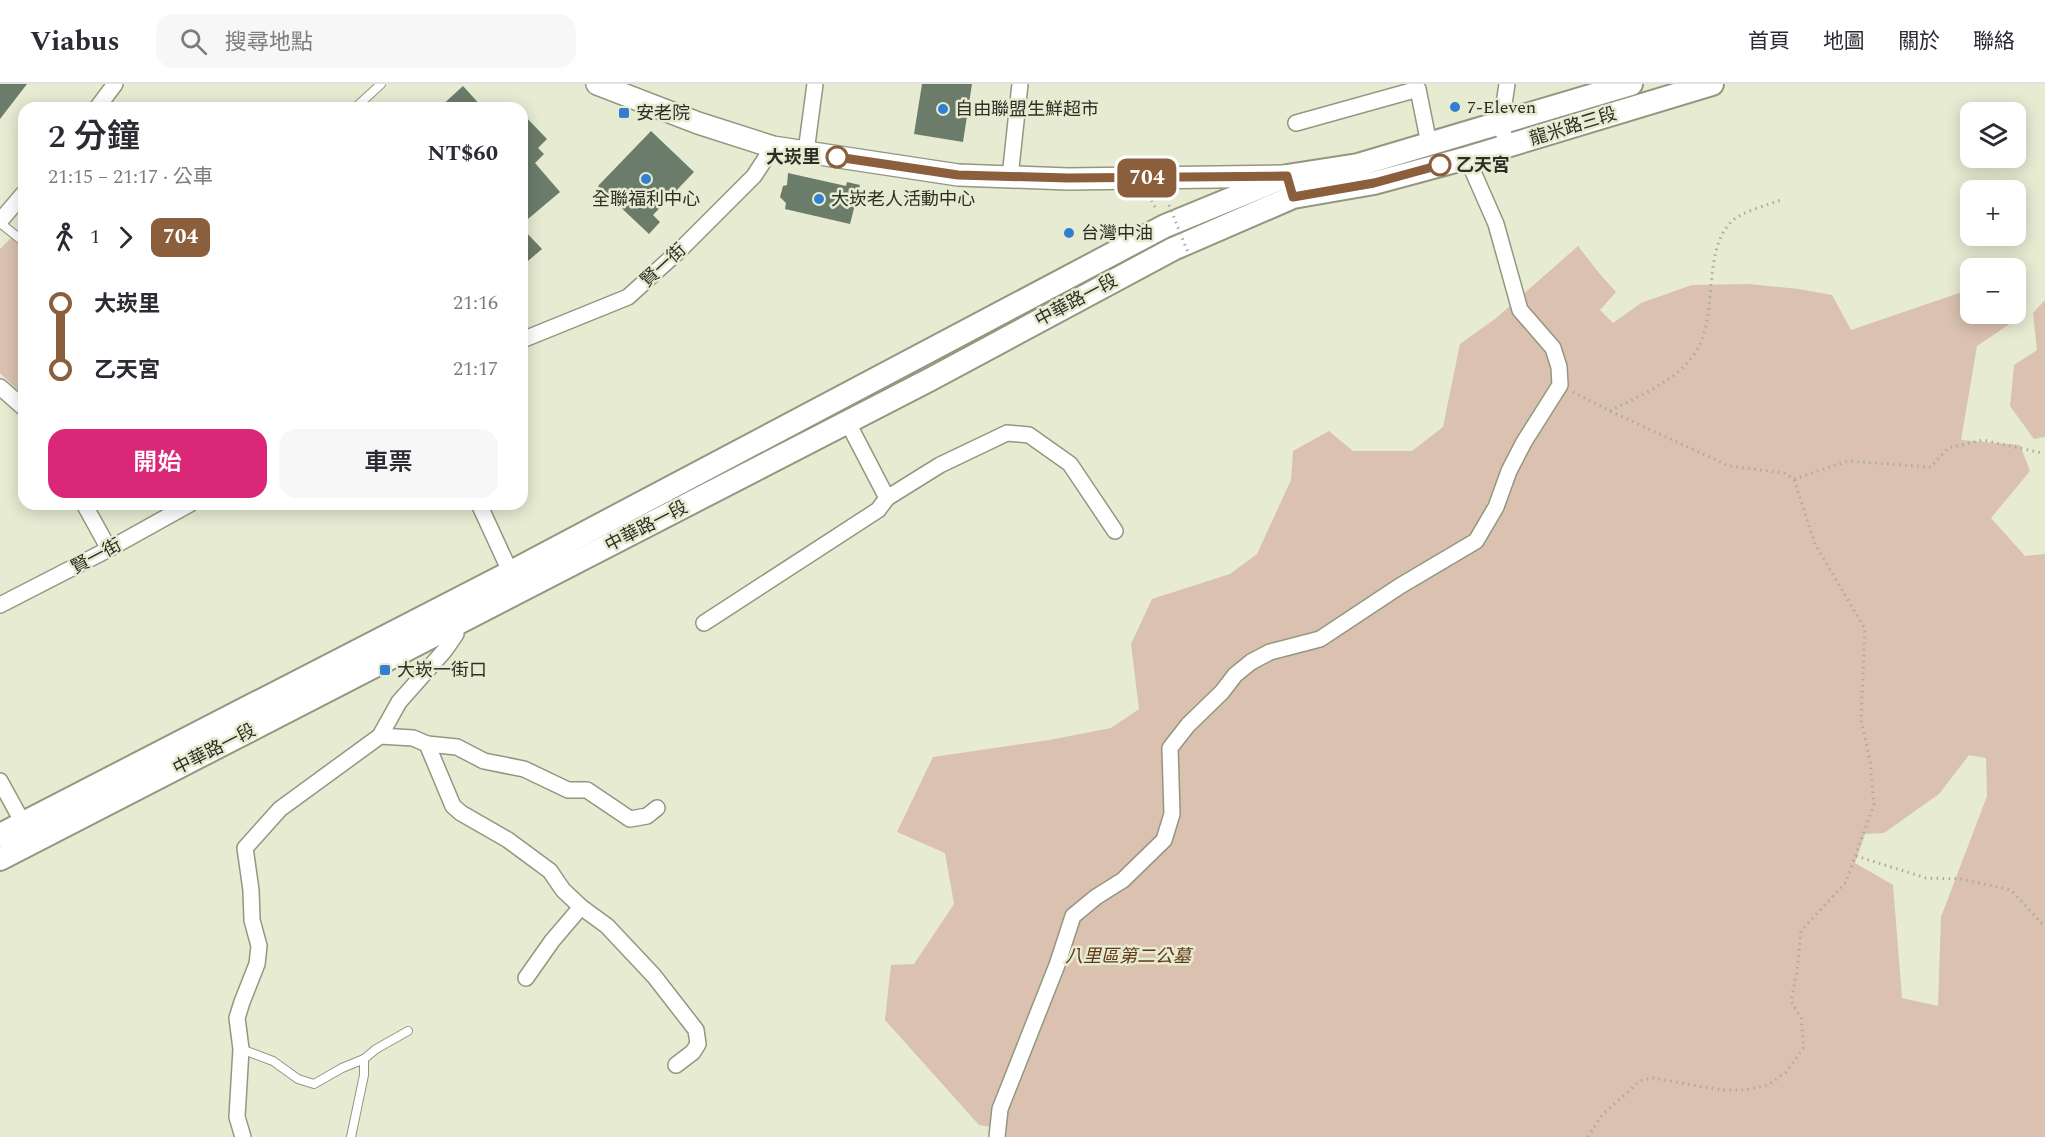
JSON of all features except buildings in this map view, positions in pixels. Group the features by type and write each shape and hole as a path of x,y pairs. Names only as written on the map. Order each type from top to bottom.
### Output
{"main road":[{"path":"597,84 698,123 773,147 958,175 1158,178 1290,187"},
{"name":"龍米路三段","path":"1290,187 1631,84"},
{"name":"龍米路三段","path":"1290,187 1374,183 1467,158 1712,84"},
{"name":"中華路一段","path":"515,581 931,379 1290,187"},
{"name":"中華路一段","path":"0,859 28,833 515,581 1165,226 1290,187"},
{"name":"中華路一段","path":"0,835 28,833"}],"street":[{"path":"102,102 115,84"},
{"path":"806,152 815,84"},
{"path":"1010,177 1020,84"},
{"path":"1507,84 1501,124 1507,146"},
{"path":"1296,123 1418,89 1429,144"},
{"name":"賢一街","path":"528,338 628,297 681,249 754,176 773,147"},
{"path":"997,1137 1000,1110 1057,965 1073,916 1096,897 1123,880 1164,840 1172,814 1170,748 1188,725 1222,692 1235,675 1251,662 1270,652 1320,639 1400,586 1476,541 1496,507 1509,471 1524,442 1560,385 1559,367 1553,348 1520,310 1496,224 1467,158"},
{"path":"0,222 18,200"},
{"path":"0,387 18,403"},
{"path":"847,421 887,498"},
{"path":"704,623 878,510 887,498 940,465 1007,433 1029,435 1070,464 1115,531"},
{"path":"87,510 110,549"},
{"name":"賢一街","path":"0,605 110,549 179,510"},
{"path":"482,510 515,581"},
{"path":"243,1137 237,1117 241,1049 237,1018 257,964 260,946 252,920 251,890 245,848 280,809 380,736 399,702 445,650 456,634 450,615"},
{"path":"380,736 413,738 427,744 457,747 484,761 524,769 568,790 587,790 630,819 647,816 657,808"},
{"path":"427,744 453,806 508,840 550,872 563,890 607,926 646,968 696,1030 698,1044 693,1053 676,1065"},
{"path":"0,781 28,833"},
{"path":"526,978 552,941 581,907"}],"lane":[{"path":"362,102 381,84"},
{"path":"0,222 18,237"},
{"path":"241,1049 273,1061 298,1079 314,1084 364,1059 376,1049 408,1031"},
{"path":"351,1137 364,1075 364,1059"}],"path":[{"path":"1610,411 1668,380 1693,356 1706,331 1718,243 1732,221 1781,200"},
{"path":"1169,205 1189,255"},
{"path":"1560,385 1610,411 1729,466 1784,473 1794,479 1815,543 1864,629 1861,719 1870,762 1874,804 1846,882 1801,931 1797,972 1791,1001 1801,1018 1804,1047 1786,1072 1768,1085 1745,1090 1722,1090 1652,1078 1640,1081 1602,1115 1588,1137"},
{"path":"1794,479 1848,461 1931,467 1948,448 1983,440 2042,453"},
{"path":"1856,856 1926,878 1961,879 2011,890 2045,927"}],"green space":[{"path":"12,237 18,242 18,390 0,373 0,249"},
{"name":"八里區第二公墓","path":"1578,246 1616,292 1600,310 1613,323 1641,303 1692,285 1748,284 1832,295 1851,330 1960,293 1960,324 2010,324 1977,346 1961,440 2020,445 2030,471 1991,518 2025,556 2045,554 2045,1137 1001,1137 1002,1129 979,1125 885,1020 891,965 914,964 954,904 945,853 897,832 933,757 1049,740 1111,728 1139,709 1131,644 1152,599 1230,574 1257,554 1291,480 1293,451 1329,431 1353,451 1412,451 1443,427 1460,344 1495,319","holes":["1969,755 1986,758 1987,796 1941,917 1938,1006 1902,998 1893,885 1855,863 1865,834 1884,833 1939,794"]},
{"path":"2045,300 2045,437 2034,439 2010,406 2014,365 2037,350 2033,313"}],"bus line":[{"name":"704","path":"837,157 958,175 1068,178 1287,176 1293,197 1374,183 1440,165"}],"place":[{"name":"7-Eleven","path":"1455,107"},
{"name":"自由聯盟生鮮超市","path":"943,109"},
{"name":"安老院","path":"624,113"},
{"name":"大崁里","path":"837,157"},
{"name":"乙天宮","path":"1440,165"},
{"name":"全聯福利中心","path":"646,179"},
{"name":"大崁老人活動中心","path":"819,199"},
{"name":"台灣中油","path":"1069,233"},
{"name":"大崁一街口","path":"385,670"}]}
